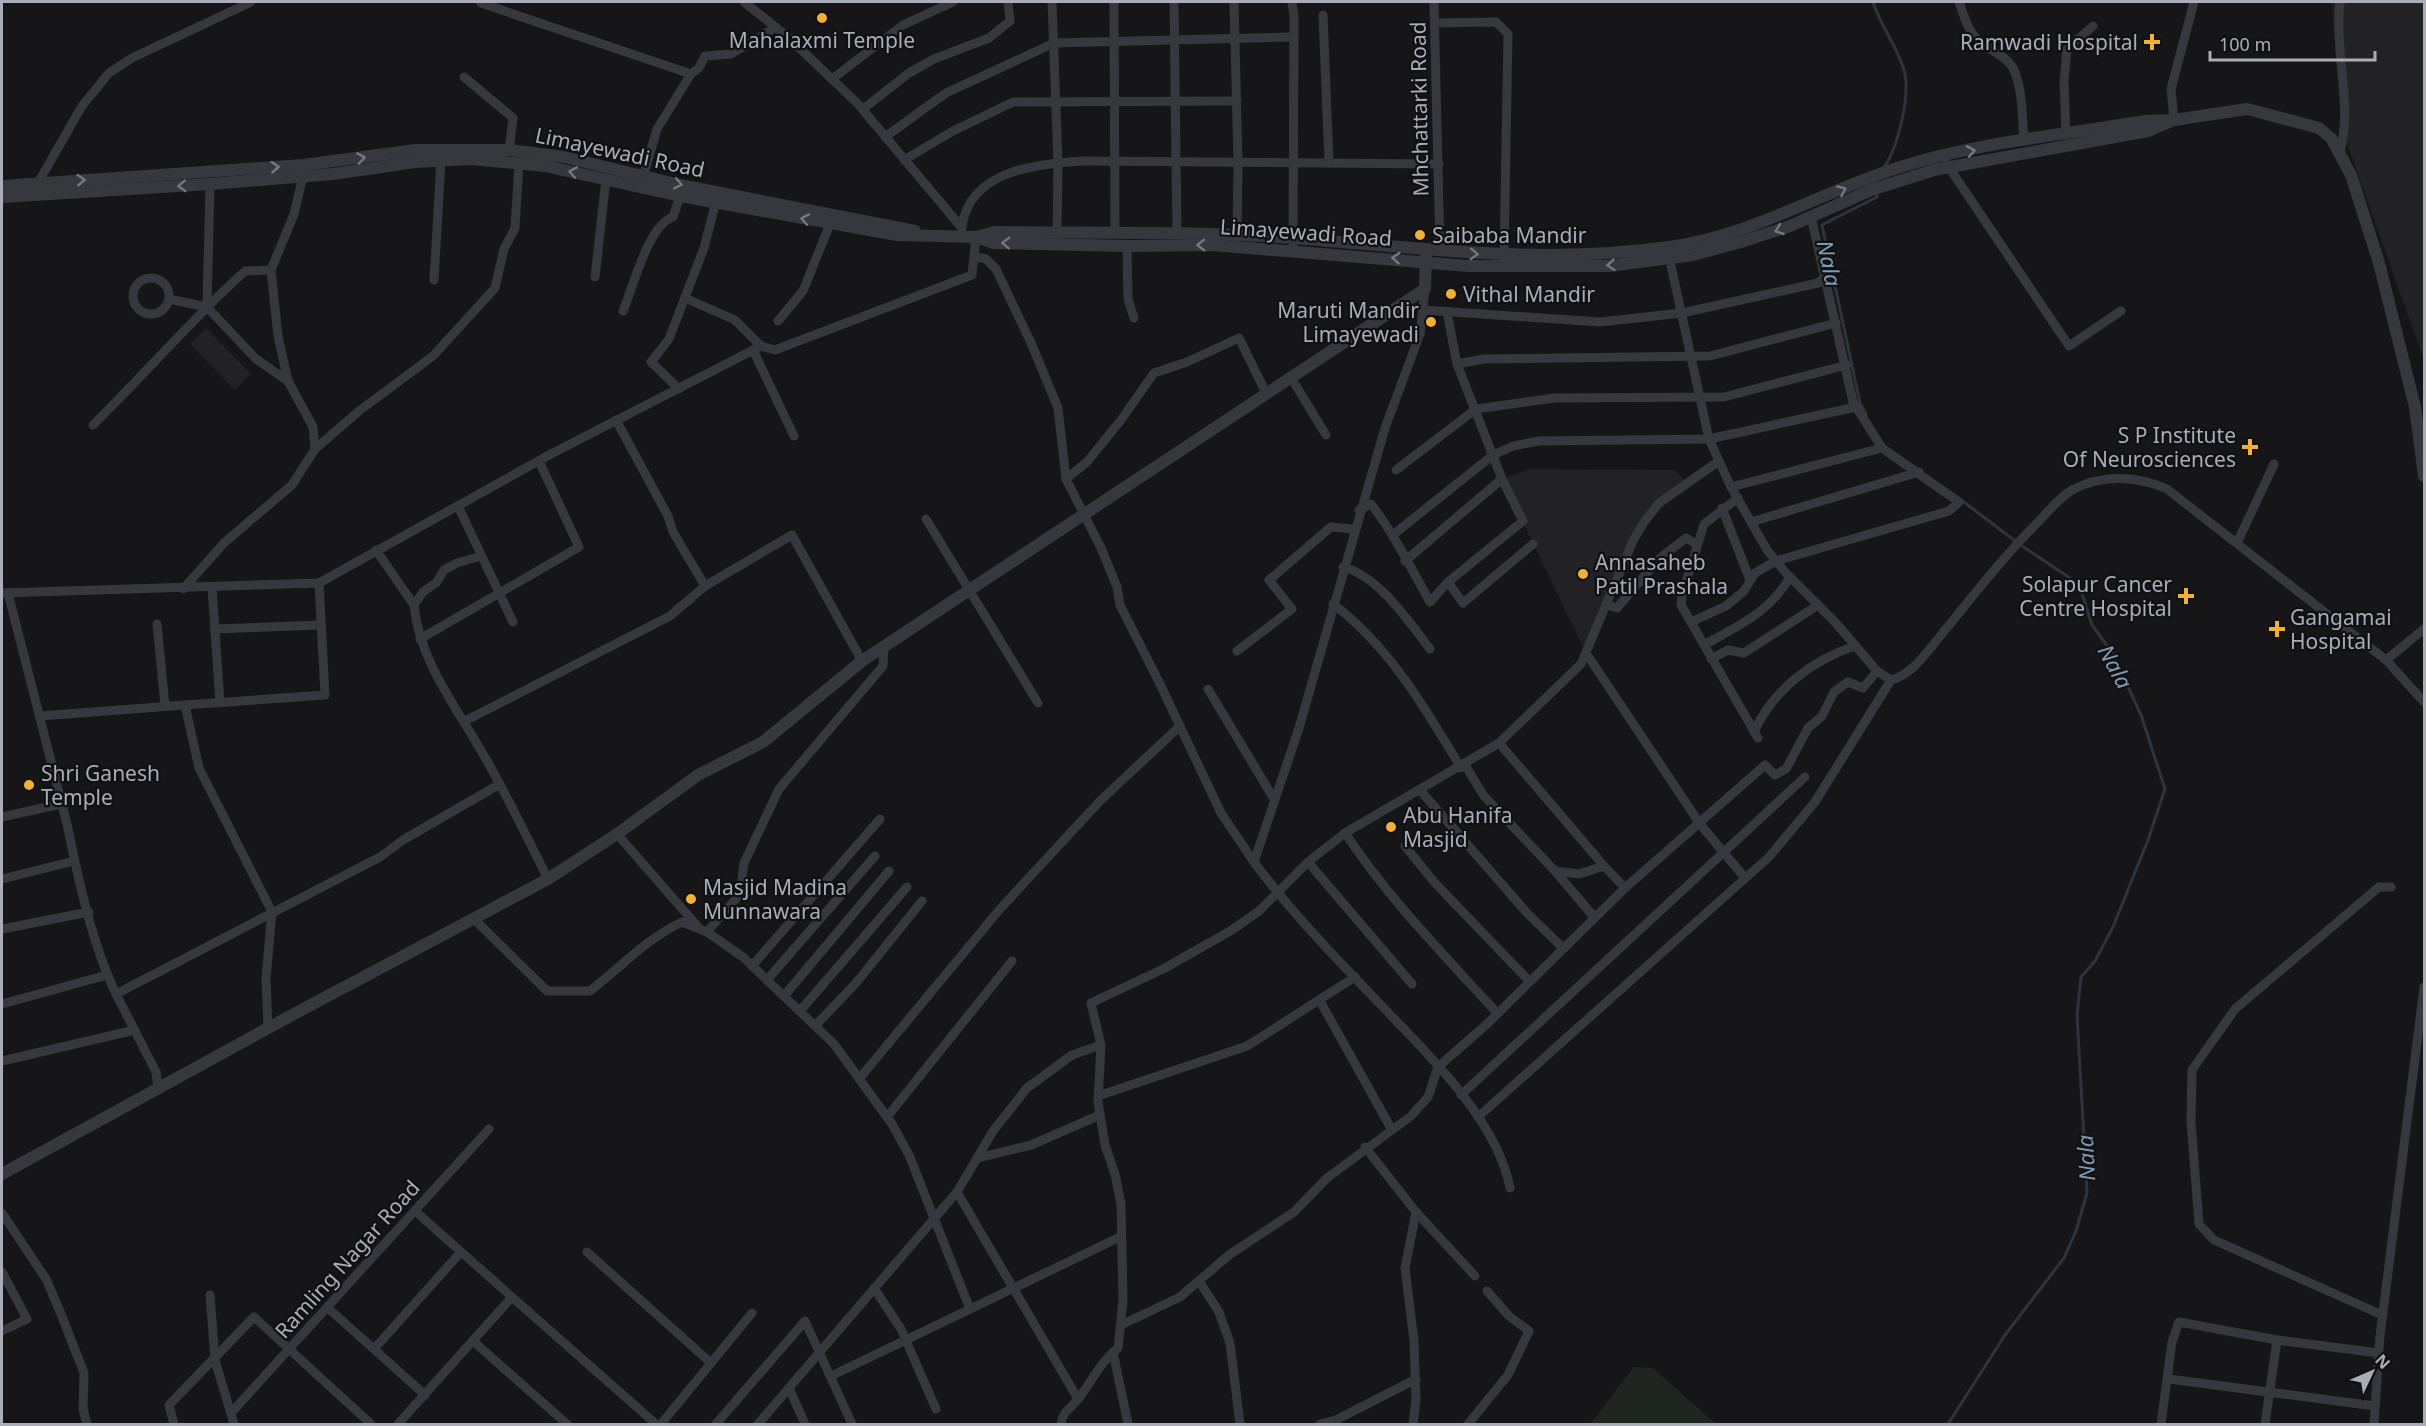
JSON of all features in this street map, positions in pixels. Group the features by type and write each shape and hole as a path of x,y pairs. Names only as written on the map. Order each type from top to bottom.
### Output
{"street":[{"path":"38,183 82,106 109,73 132,58 251,2"},
{"path":"744,2 776,27 863,109 962,231"},
{"path":"832,79 903,25 953,2"},
{"path":"863,109 909,73 934,59 989,38 1010,21 1008,2"},
{"path":"1052,2 1058,163 1056,232"},
{"path":"1113,2 1115,234"},
{"path":"1174,2 1178,163 1177,234"},
{"path":"1234,2 1238,163 1237,235"},
{"path":"1292,2 1294,37 1293,244"},
{"name":"Mhchattarki Road","path":"1434,2 1440,252"},
{"path":"1959,2 1969,29 2013,67 2025,141"},
{"path":"2174,120 2171,89 2194,2"},
{"path":"2340,2 2338,31 2345,125 2340,152"},
{"path":"481,3 691,74"},
{"path":"1323,15 1329,163"},
{"path":"1435,23 1496,22 1508,34 1504,255"},
{"path":"2066,135 2064,81 2067,49 2093,26"},
{"path":"644,177 657,129 691,74 699,68 705,56 731,54 776,27"},
{"path":"885,137 946,93 1054,44 1294,37"},
{"path":"464,77 513,118 509,150"},
{"path":"904,160 953,131 1013,102 1237,101"},
{"path":"1668,253 1750,228 1896,175 1940,156 2145,121 2174,120 2227,110 2258,111 2319,128 2340,152 2363,209 2379,262 2415,407 2424,476"},
{"path":"1896,175 2148,131 2174,120"},
{"name":"Limayewadi Road","path":"303,171 416,150 509,150 564,157 830,224 897,235 962,231 994,243 1127,246 1293,244"},
{"path":"1940,156 1949,166 2069,346 2121,311"},
{"path":"434,280 441,160"},
{"name":"Limayewadi Road","path":"303,171 441,160 519,163 680,196 717,197 889,224 925,234"},
{"path":"962,231 964,212 972,199 1010,171 1037,164 1116,162 1439,164"},
{"path":"183,589 224,543 292,485 315,449 359,411 433,356 495,288 504,249 515,228 519,163"},
{"path":"2,186 303,171"},
{"path":"2,197 210,184 303,171"},
{"path":"303,171 294,214 271,270 278,336 289,382 313,427 315,449"},
{"path":"595,277 606,179"},
{"path":"207,307 210,184"},
{"path":"1668,253 1718,249 1810,217 1869,184"},
{"path":"623,311 643,254 666,219 673,217 680,196"},
{"path":"679,388 651,362 669,339 704,248 717,197"},
{"path":"1691,622 1726,606 1744,591 1755,573 1776,561 1949,511 1959,502 1882,448 1853,402 1847,365 1810,217"},
{"path":"778,321 803,291 830,224"},
{"name":"Limayewadi Road","path":"976,237 993,232 1237,235 1293,244 1426,256 1468,266 1609,266 1668,253"},
{"path":"158,1088 156,1072 107,975 74,861 40,716 5,593 319,583 539,461 757,348 775,350 972,275 976,257 976,237"},
{"path":"1127,246 1128,299 1134,318"},
{"name":"Limayewadi Road","path":"1426,256 1440,252 1504,255 1668,253"},
{"path":"1668,253 1709,439 1731,487 1776,561 1877,671 1891,680 1903,678 2023,536 2074,489 2092,482 2134,478 2167,489 2386,660 2424,702"},
{"path":"1254,862 1299,728 1359,510 1385,428 1420,334 1426,256"},
{"path":"976,257 986,259 996,269 1054,398 1058,408 1066,479 1086,515 1117,587 1120,605 1221,813 1278,894 1438,1067 1478,1117 1506,1165 1510,1188"},
{"path":"93,425 154,365 207,307 246,271 271,270"},
{"path":"1423,310 1600,322 1682,313 1818,283 1825,278"},
{"path":"2,1174 268,1028 548,879 617,834 698,775 763,742 862,661 1086,515 1290,376 1425,289"},
{"path":"685,298 735,320 757,348 794,436"},
{"path":"169,299 207,307 256,359 289,382"},
{"path":"1359,510 1371,504 1394,534 1405,561 1430,602 1448,582 1523,521 1502,479 1457,364 1447,312"},
{"path":"1457,364 1483,359 1710,357 1836,323"},
{"path":"1066,479 1087,462 1121,420 1154,373 1187,362 1239,338 1266,393"},
{"path":"1396,470 1476,409 1554,398 1724,397 1847,365"},
{"path":"1290,376 1326,435"},
{"path":"1394,534 1493,455 1513,446 1539,441 1709,439 1856,407"},
{"path":"616,420 668,516 673,531 705,586"},
{"path":"1731,487 1882,448"},
{"path":"420,639 579,548 539,461"},
{"path":"1061,1425 1062,1414 1078,1399 1099,1364 1118,1348 1124,1301 1120,1237 1121,1204 1115,1174 1105,1145 1100,1115 1098,1096 1101,1045 1092,1003 1165,968 1232,930 1278,894 1308,862 1346,833 1499,743 1581,664 1644,522 1659,503 1719,461"},
{"path":"2236,543 2274,464"},
{"path":"1751,522 1919,472"},
{"path":"1405,561 1502,479"},
{"path":"1738,498 1704,524 1696,544 1681,605 1756,735 1762,713 1805,671 1829,654 1855,646"},
{"path":"458,506 513,621"},
{"path":"1722,508 1750,580"},
{"path":"926,519 1038,703"},
{"path":"1237,651 1292,609 1269,580 1331,527 1354,529"},
{"path":"465,721 670,616 705,586 792,535 862,661"},
{"path":"1606,604 1617,608 1660,558 1686,538 1696,544"},
{"path":"1448,582 1463,603 1533,544"},
{"path":"376,550 414,605 420,639 429,660 500,784 548,879"},
{"path":"414,605 423,592 436,583 444,570 481,556"},
{"path":"1343,567 1355,570 1391,600 1413,624 1430,649"},
{"path":"1704,645 1763,611 1777,598 1790,577"},
{"path":"40,716 325,695 319,583"},
{"path":"212,588 220,703"},
{"path":"1333,604 1359,624 1414,691 1484,796 1555,871 1595,918"},
{"path":"1711,659 1728,650 1744,653 1818,605"},
{"path":"158,624 165,706"},
{"path":"215,629 321,625"},
{"path":"2386,660 2424,629"},
{"path":"704,930 740,894 744,863 779,789 882,666 884,648"},
{"path":"1586,653 1700,824 1745,878"},
{"path":"1120,1324 1180,1297 1229,1255 1294,1212 1327,1178 1365,1147 1392,1130 1428,1097 1438,1067 1625,888 1765,765 1775,775 1786,769 1808,728 1822,716 1834,692 1848,682 1863,688 1877,671"},
{"path":"1478,1117 1745,878 1791,832 1815,802 1891,680"},
{"path":"1208,689 1274,799"},
{"path":"185,705 199,768 272,912 267,957 268,1028"},
{"path":"859,1079 1008,901 1100,801 1180,726"},
{"path":"1499,743 1625,888"},
{"path":"1461,1095 1805,777"},
{"path":"116,994 380,857 402,840 500,784"},
{"path":"1420,790 1527,913 1563,948"},
{"path":"2,817 61,804"},
{"path":"752,966 880,819"},
{"path":"1346,833 1374,876 1398,905 1497,1013"},
{"path":"617,834 704,930 752,966 834,1044 887,1117 909,1155 970,1309"},
{"path":"1405,846 1435,883 1528,981"},
{"path":"767,980 875,856"},
{"path":"2,879 74,861"},
{"path":"1308,862 1412,984"},
{"path":"1555,871 1579,874 1604,866"},
{"path":"784,996 890,871"},
{"path":"800,1011 907,887"},
{"path":"2382,1315 2214,1240 2199,1224 2191,1122 2192,1070 2235,1008 2379,887 2391,887"},
{"path":"815,1026 856,983 922,901"},
{"path":"2,929 89,912"},
{"path":"474,919 547,991 590,991 664,930 682,922 704,930"},
{"path":"887,1117 1012,961"},
{"path":"2,1004 107,975"},
{"path":"1098,1096 1247,1046 1355,977"},
{"path":"2374,1425 2382,1315 2424,987"},
{"path":"1320,1001 1392,1130"},
{"path":"2,1061 135,1030"},
{"path":"758,1425 957,1192 993,1131 1027,1088 1072,1055 1101,1045"},
{"path":"977,1158 1030,1145 1100,1115"},
{"name":"Ramling Nagar Road","path":"231,1413 489,1129"},
{"path":"1365,1147 1416,1212 1475,1275"},
{"path":"957,1192 1015,1287 1078,1399"},
{"path":"415,1211 656,1425"},
{"path":"1413,1425 1416,1379 1406,1268 1416,1212"},
{"path":"2,1213 46,1279 84,1373 83,1409 87,1425"},
{"path":"831,1376 1120,1237"},
{"path":"374,1350 461,1252"},
{"path":"587,1252 711,1363"},
{"path":"2,1272 27,1319 2,1331"},
{"path":"1199,1281 1219,1312 1230,1343 1240,1425"},
{"path":"874,1288 906,1340 936,1409"},
{"path":"1468,1425 1508,1375 1529,1331 1509,1316 1487,1291"},
{"path":"210,1295 215,1360 234,1425"},
{"path":"398,1425 512,1297"},
{"path":"328,1308 425,1395"},
{"path":"662,1425 752,1314"},
{"path":"174,1425 169,1405 215,1360 254,1317 371,1425"},
{"path":"716,1425 805,1321 852,1425"},
{"path":"2161,1425 2169,1379 2172,1342 2179,1322 2277,1340 2379,1353"},
{"path":"2265,1425 2277,1340"},
{"path":"473,1341 567,1425"},
{"path":"1113,1352 1128,1425"},
{"path":"1320,1425 1336,1420 1416,1379"},
{"path":"2169,1379 2375,1406"},
{"path":"789,1388 805,1425"}],"shaded area":[{"path":"2332,2 2424,2 2424,361 2341,126"},
{"path":"206,328 251,374 235,390 190,344"},
{"name":"Annasaheb Patil Prashala","path":"1530,469 1675,470 1687,483 1653,511 1633,541 1586,653 1502,479"},
{"path":"1634,1367 1653,1368 1716,1424 1590,1424"}],"waterway":[{"name":"Nala","path":"1873,2 1901,61 1906,81 1902,121 1894,148 1883,169"},
{"name":"Nala","path":"1866,414 1860,403 1822,225 1877,197 1877,192"},
{"name":"Nala","path":"1948,1424 2005,1335 2064,1258 2076,1231 2087,1193 2077,1015 2081,977 2095,961 2113,927 2148,840 2165,789 2141,715 2113,654 2092,625 2079,584 2019,544 1960,499"}],"place":[{"name":"Mahalaxmi Temple","path":"822,18"},
{"name":"Ramwadi Hospital","path":"2152,42"},
{"name":"Saibaba Mandir","path":"1420,235"},
{"name":"Vithal Mandir","path":"1451,294"},
{"name":"Maruti Mandir Limayewadi","path":"1431,322"},
{"name":"S P Institute Of Neurosciences","path":"2250,447"},
{"name":"Annasaheb Patil Prashala","path":"1583,574"},
{"name":"Solapur Cancer Centre Hospital","path":"2186,596"},
{"name":"Gangamai Hospital","path":"2277,629"},
{"name":"Shri Ganesh Temple","path":"29,785"},
{"name":"Abu Hanifa Masjid","path":"1391,827"},
{"name":"Masjid Madina Munnawara","path":"691,899"}]}
